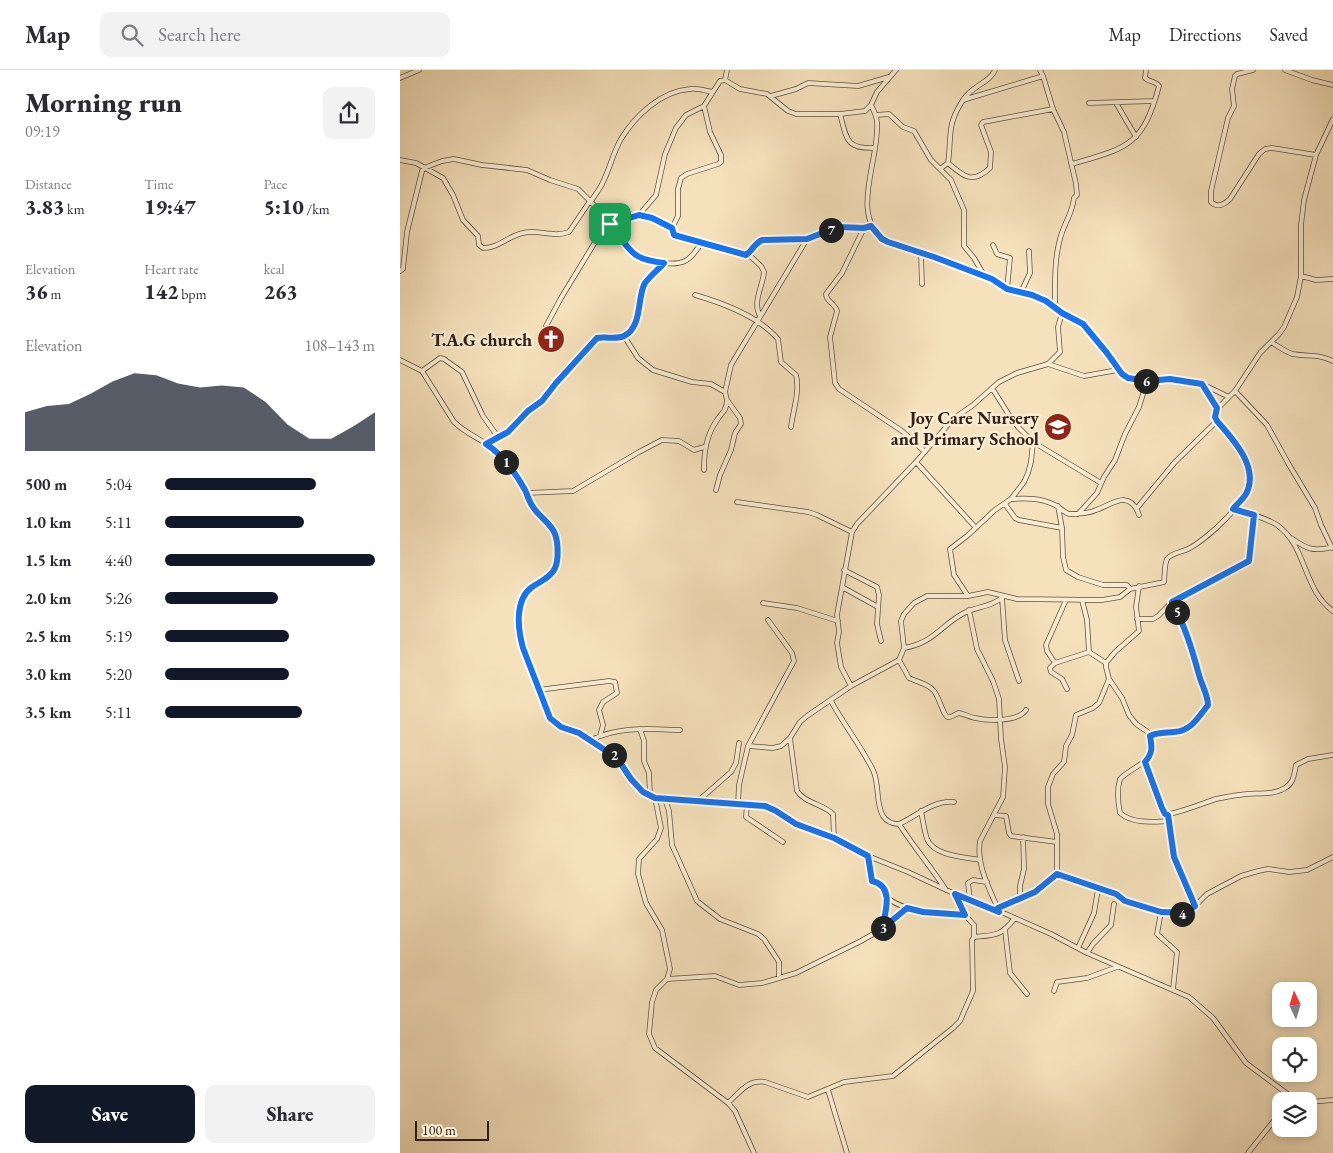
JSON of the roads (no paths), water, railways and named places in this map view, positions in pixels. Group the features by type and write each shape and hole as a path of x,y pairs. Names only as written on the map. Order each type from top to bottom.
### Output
{"street":[{"path":"400,76 418,70"},
{"path":"726,80 727,70"},
{"path":"639,215 656,195 665,154 676,128 686,115 704,106 720,81 726,80 740,89 767,94 788,111 796,114 840,114 865,111 871,105 876,92 896,70"},
{"path":"940,169 948,162 952,122 968,91 994,74 995,70"},
{"path":"1040,70 1044,76 1053,109 1064,132 1077,195 1074,198 1073,210 1060,237 1056,256 1055,307"},
{"path":"1072,164 1110,153 1125,146 1136,137 1148,121 1158,86 1145,78 1146,70"},
{"path":"1253,70 1238,72 1232,89 1234,106 1227,123 1210,202 1218,205 1225,204 1230,200 1259,154 1265,148 1316,155"},
{"path":"1285,70 1333,85"},
{"path":"963,100 1044,76"},
{"path":"771,96 796,89 808,83 858,86 889,77"},
{"path":"400,160 416,164 443,178 463,220 478,236 479,245 483,248 496,246 513,236 524,233 534,232 558,235 569,232 603,183 620,140 643,113 658,100 671,93 690,89 713,92"},
{"path":"1089,103 1154,102"},
{"path":"1116,103 1136,137"},
{"path":"871,105 876,115 877,131 868,194 868,211 871,226 882,239 985,277 1007,289 1040,298 1076,320 1088,330 1118,370 1128,378 1147,381 1170,379 1202,384 1230,397"},
{"path":"704,106 710,132 721,156 721,162 681,178 678,189 678,216 672,228 674,235 744,255 748,254 761,266 764,272 757,300 760,316"},
{"path":"948,162 963,176 968,178 985,173 990,168 991,157 988,140 981,125 983,122 1053,109"},
{"path":"840,114 847,138 856,148 875,148"},
{"path":"876,115 889,114 903,127 914,131 931,160 951,180 964,210 964,246 974,258 985,277"},
{"path":"748,746 773,748 780,746 790,738 800,722 807,716 851,686 899,660 904,648 901,621 904,614 914,603 926,596 968,596 988,592 1003,597 1031,600 1120,598 1139,586 1164,582 1166,561 1170,556 1188,549 1201,541 1219,525 1246,495 1250,478 1236,444 1215,417 1217,408 1235,391 1260,353 1284,327 1297,297 1301,276 1302,212 1316,155 1333,119"},
{"path":"400,272 403,269 407,232 420,176 424,168 442,161 454,159 482,165 518,168 578,189 611,224 634,255 654,262 676,263 688,260 702,244"},
{"path":"546,326 600,234 611,224 639,215 652,218 672,228"},
{"path":"748,254 753,246 762,240 807,239 838,227 864,228 871,226"},
{"path":"864,228 842,273 826,294 827,299 835,306 837,311 830,337 835,383 839,389 902,431 925,452"},
{"path":"704,470 704,447 716,421 726,409 727,400 725,392 731,365 807,239"},
{"path":"993,245 997,254 1010,258 1007,289"},
{"path":"1021,292 1030,273 1030,251"},
{"path":"921,254 922,284"},
{"path":"486,444 508,432 528,411 542,401 597,338 624,336 630,332 640,309 644,284 664,263"},
{"path":"1301,276 1316,280 1333,279"},
{"path":"695,295 722,303 757,322 777,337 782,362 796,374 796,395 791,417 791,427"},
{"path":"851,686 838,659 837,643 839,632 837,615 852,532 863,516 916,462 953,419 974,405 999,382 1017,373 1048,364 1060,352 1058,327 1062,313"},
{"path":"624,336 638,358 653,370 697,383 711,384 725,392"},
{"path":"1271,342 1294,354 1317,355 1333,361"},
{"path":"422,371 440,358 444,358 462,372 483,416 498,437"},
{"path":"400,360 422,371 454,422 460,428 495,450 504,459 518,478 532,507 554,532 557,547 557,562 554,570 525,595 521,605 520,617 520,638 538,690 554,723 579,733 617,758 637,786 650,796 697,802 765,806 796,824 834,838 868,856 955,894 998,910 1087,954 1173,989 1202,1007 1221,1028 1246,1063 1285,1092"},
{"path":"1048,364 1084,376 1118,370"},
{"path":"1078,514 1097,493 1115,460 1125,434 1139,407 1147,381"},
{"path":"1202,384 1217,408"},
{"path":"992,388 1008,415 1034,442 1101,483"},
{"path":"1233,509 1276,524 1290,537 1311,549 1320,550 1333,547 1321,525 1315,508 1267,425 1235,391"},
{"path":"716,490 720,475 731,450 735,433 741,424 740,418 727,400"},
{"path":"1137,508 1175,462 1217,421"},
{"path":"526,492 573,491 662,440 679,440 694,450 704,447"},
{"path":"968,596 954,575 950,552 952,546 976,528 994,510 1011,499 1024,482 1028,473 1034,442"},
{"path":"916,462 976,528"},
{"path":"1011,499 1032,498 1058,506 1066,514 1098,510 1113,501 1128,501 1137,508 1139,514"},
{"path":"737,502 808,512 852,532"},
{"path":"1005,504 1015,518 1019,520 1062,528"},
{"path":"1058,506 1062,528 1062,557 1068,572 1103,585 1127,585 1130,590"},
{"path":"1137,619 1153,619 1172,602 1249,561 1254,515"},
{"path":"1290,537 1320,601 1333,611"},
{"path":"844,570 878,587 877,624 881,641"},
{"path":"1106,663 1115,652 1137,635 1139,631 1136,607 1139,586"},
{"path":"842,587 878,606"},
{"path":"904,648 924,642 936,635 969,610 988,606 1003,597"},
{"path":"1003,597 1005,640 1019,681"},
{"path":"1055,663 1047,651 1046,645 1066,600"},
{"path":"1082,600 1089,652"},
{"path":"1150,736 1157,732 1176,732 1189,728 1208,705 1193,649 1172,602"},
{"path":"763,603 797,608 838,621"},
{"path":"969,610 977,649 996,689 1006,767 1003,797 980,841 980,860 998,910"},
{"path":"738,804 739,785 748,746 794,661 792,654 768,620"},
{"path":"1089,652 1106,663 1109,679 1122,698 1129,716 1136,724 1148,732 1150,736 1151,756 1120,779 1120,813 1125,817 1137,820 1168,821"},
{"path":"1068,689 1062,679 1050,670 1055,663 1089,652"},
{"path":"899,660 908,678 922,682 933,690 939,698 946,717 959,713 975,718 1001,720 1020,715 1026,710"},
{"path":"1057,874 1055,825 1048,804 1050,779 1052,774 1064,762 1066,746 1072,735 1076,715 1093,708 1099,702 1109,679"},
{"path":"538,690 609,681 615,682 618,693 603,702 599,710 603,725 600,736"},
{"path":"830,701 859,745 873,771 877,783 879,807 884,818 890,822 900,824 921,811 941,803 954,802"},
{"path":"640,729 644,741 645,764 648,771 650,796"},
{"path":"591,740 618,730 680,730"},
{"path":"790,738 797,791 802,797 833,814 834,838"},
{"path":"697,802 731,772 736,763 739,743"},
{"path":"1168,815 1219,799 1282,790 1288,787 1293,780 1296,765 1308,759 1333,754"},
{"path":"1145,762 1162,808 1165,814 1168,815"},
{"path":"655,798 662,828 657,839 639,859 638,874 646,903 662,930 670,969 667,979 656,990 652,1002 648,1034 656,1048 728,1103 735,1111 754,1153"},
{"path":"665,799 669,810 672,845 697,901 720,919 758,934 764,939 779,962 779,978"},
{"path":"747,804 746,817 783,842"},
{"path":"921,811 926,836 930,845 939,851 980,860"},
{"path":"994,815 1006,816 1009,835 1057,842"},
{"path":"1168,815 1174,857 1195,906"},
{"path":"900,824 916,850 946,890"},
{"path":"1020,899 1020,886 1024,869 1023,838"},
{"path":"868,856 872,881 883,886 887,897 882,929"},
{"path":"1057,874 1116,894 1125,901 1161,912 1185,913 1207,894 1242,876 1268,869 1289,872 1307,870 1333,857"},
{"path":"998,910 1035,892 1057,874"},
{"path":"970,900 968,883 973,880 987,882"},
{"path":"1078,948 1094,912 1098,889"},
{"path":"728,1103 749,1083 757,1081 803,1096 813,1096 844,1082 893,1076 953,1028 962,1016 973,991 971,944 974,937 974,925 965,915 955,894"},
{"path":"887,897 907,908 923,912 965,915"},
{"path":"1087,954 1111,925 1114,904"},
{"path":"667,979 715,976 744,985 762,983 796,973 882,929 907,908"},
{"path":"1161,912 1157,934 1177,952 1173,989"},
{"path":"974,937 993,935 1006,930 1015,918"},
{"path":"1006,930 1010,973 1027,994"},
{"path":"1054,991 1058,982 1087,978 1117,967"},
{"path":"828,1090 847,1153"},
{"path":"1317,1101 1333,1100"},
{"path":"1248,1153 1272,1123"}],"place":[{"name":"T.A.G church","path":"551,339"},
{"name":"Joy Care Nursery and Primary School","path":"1058,427"}]}
